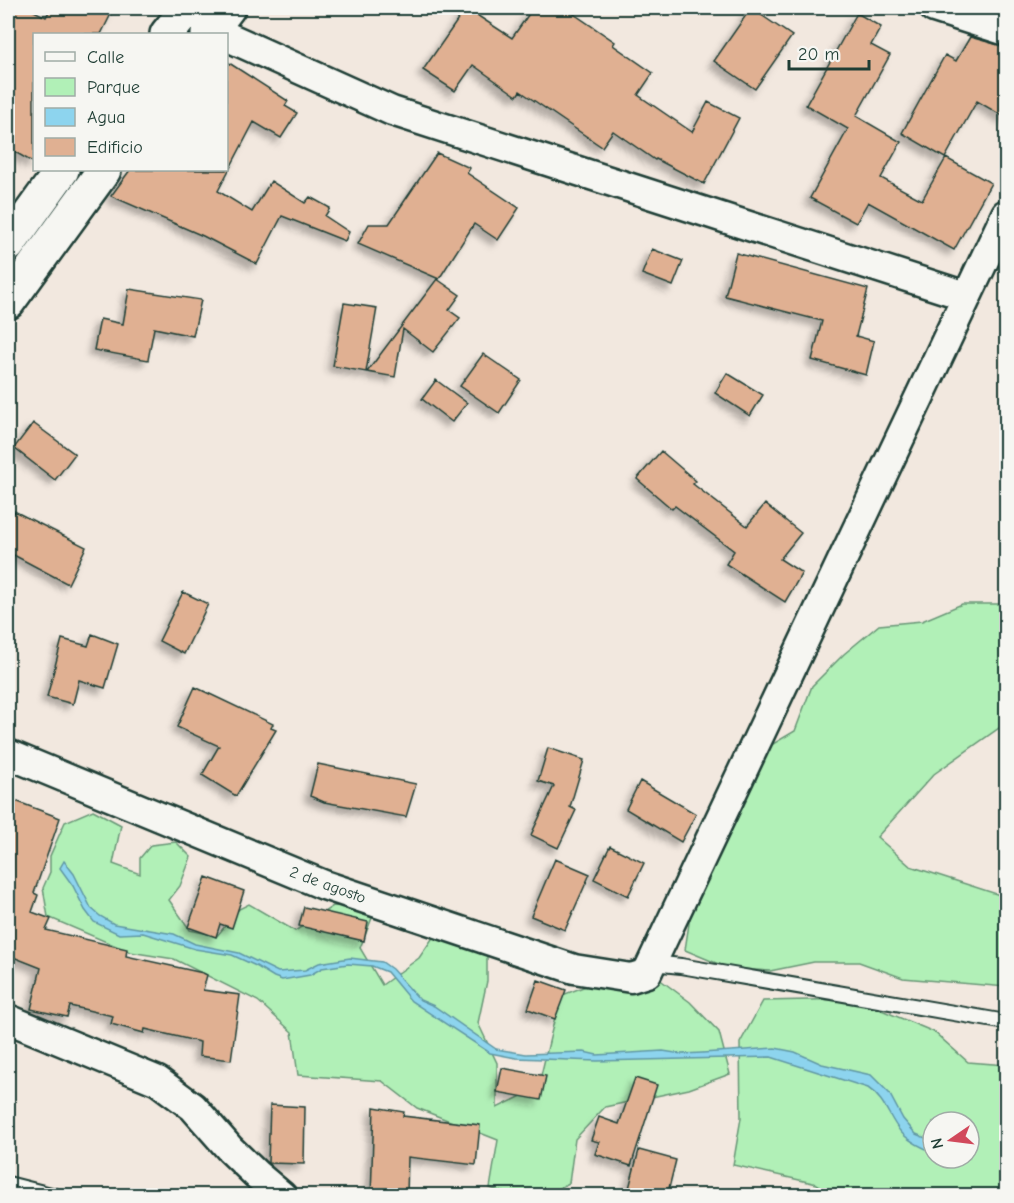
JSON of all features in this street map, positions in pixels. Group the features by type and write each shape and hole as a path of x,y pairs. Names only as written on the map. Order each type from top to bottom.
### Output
{"street":[{"path":"934,8 1006,31"},
{"path":"180,17 219,28 392,111 966,296"},
{"path":"8,245 61,171"},
{"path":"8,302 103,171"},
{"path":"653,963 1006,214"},
{"name":"2 de agosto","path":"8,754 324,885 574,969 631,978 647,973 653,963"},
{"path":"8,1019 158,1081 193,1107 230,1149 282,1196"}],"lane":[{"path":"653,963 1006,1022"},
{"path":"8,1184 55,1196"}],"green space":[{"path":"962,604 1006,604 1006,723 934,774 877,837 910,866 1006,897 1006,987 903,978 859,962 814,962 770,971 728,968 685,950 695,884 756,754 795,731 812,686 844,654 879,625 922,621"},
{"path":"93,810 121,825 113,864 140,874 140,858 151,845 176,842 191,857 180,886 169,900 190,930 217,936 239,909 249,904 295,931 333,906 376,908 360,948 382,985 419,958 445,920 487,934 487,981 478,1023 497,1063 497,1108 538,1088 560,996 604,979 651,973 690,1002 719,1032 730,1074 689,1089 605,1107 575,1139 569,1183 546,1195 511,1195 490,1188 498,1140 417,1108 382,1081 298,1075 292,1032 258,1001 174,959 130,952 48,917 43,888 50,872 50,856 65,822"},
{"path":"855,999 934,1032 968,1062 1006,1065 1006,1195 826,1195 817,1184 733,1165 741,1118 740,1043 763,1001"}],"water":[{"path":"64,861 74,874 91,908 114,924 174,934 195,944 239,953 278,972 305,970 319,963 350,958 382,962 392,969 420,1000 434,1006 496,1049 526,1054 584,1052 597,1055 663,1051 682,1054 775,1048 795,1052 822,1064 871,1075 889,1093 903,1119 916,1134 921,1136 921,1146 903,1135 878,1097 868,1088 771,1057 597,1061 516,1058 490,1053 411,1001 387,972 372,966 348,964 322,968 310,975 282,980 232,955 195,949 143,933 119,934 94,922 60,868"}],"building":[{"path":"8,8 28,8 46,17 51,8 114,8 102,33 33,33 33,162 8,148"},
{"path":"466,8 512,38 533,8 565,8 615,42 613,45 653,73 638,95 692,132 708,102 739,118 704,184 655,160 613,131 602,147 520,91 517,96 473,65 455,91 423,70"},
{"path":"751,8 792,36 755,89 714,61"},
{"path":"857,13 881,27 871,45 890,55 856,116 901,142 881,178 922,200 946,158 991,183 954,250 868,202 856,223 810,198 848,129 806,105"},
{"path":"970,37 1006,47 1006,118 977,101 945,158 902,133 945,55 956,61"},
{"path":"228,62 288,101 285,106 297,113 281,138 254,122 218,191 252,212 271,181 305,203 310,197 330,208 325,216 349,232 345,241 282,216 257,264 203,236 111,196 129,171 228,171"},
{"path":"437,153 470,168 467,173 519,208 498,240 474,224 439,279 358,244 369,224 389,224"},
{"path":"652,249 683,261 673,286 642,274"},
{"path":"736,253 868,289 856,336 874,341 866,375 812,360 822,321 725,296"},
{"path":"437,279 460,295 449,310 460,318 433,352 403,329 395,377 367,372"},
{"path":"129,289 201,300 193,336 154,328 148,360 94,350 100,319 123,324"},
{"path":"344,303 377,308 366,372 333,366"},
{"path":"483,354 521,380 499,413 460,386"},
{"path":"727,373 763,395 750,416 715,393"},
{"path":"436,380 467,403 452,422 422,399"},
{"path":"33,423 75,454 55,480 14,448"},
{"path":"661,451 696,481 693,484 747,526 765,504 801,533 780,559 802,573 785,602 726,564 734,551 675,506 672,509 637,479"},
{"path":"14,511 86,547 68,584 8,552 8,524"},
{"path":"183,592 208,604 184,654 159,641"},
{"path":"92,634 118,644 105,688 79,680 73,704 47,697 62,639 88,646"},
{"path":"195,687 273,724 271,728 276,730 236,796 202,775 219,746 177,727"},
{"path":"548,748 584,760 570,807 576,810 558,848 531,835 554,786 538,781"},
{"path":"318,764 416,784 406,817 324,802 310,796"},
{"path":"640,781 696,814 681,842 626,809"},
{"path":"8,798 60,818 34,893 38,895 32,912 51,919 46,930 127,949 126,956 203,973 207,975 203,990 240,995 231,1060 199,1056 200,1042 145,1029 144,1033 111,1024 113,1016 70,1006 67,1017 31,1009 41,968 8,955"},
{"path":"610,846 644,863 628,896 594,879"},
{"path":"555,859 590,874 565,930 531,916"},
{"path":"206,877 244,891 232,928 220,924 216,937 188,927"},
{"path":"304,907 368,922 364,941 299,926"},
{"path":"538,980 566,990 555,1019 528,1009"},
{"path":"502,1068 546,1076 541,1100 497,1092"},
{"path":"635,1078 657,1085 631,1166 595,1154 599,1142 591,1140 599,1117 619,1124"},
{"path":"270,1105 305,1107 304,1164 268,1163"},
{"path":"374,1107 404,1112 403,1116 480,1125 476,1165 408,1157 407,1196 371,1196"},
{"path":"639,1150 676,1160 667,1196 627,1196"}]}
